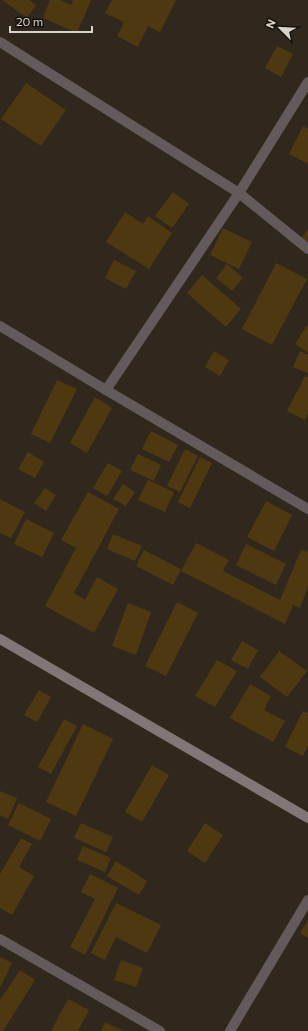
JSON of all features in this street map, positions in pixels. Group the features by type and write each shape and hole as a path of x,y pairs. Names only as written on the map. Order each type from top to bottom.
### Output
{"street":[{"path":"0,42 239,193 308,249"},
{"path":"106,390 239,193 308,82"},
{"path":"0,326 308,510"},
{"path":"0,639 308,818"},
{"path":"230,1031 308,900"},
{"path":"0,939 160,1031"}],"building":[{"path":"2,0 29,0 36,5 27,18"},
{"path":"50,0 60,0 71,5 73,0 91,0 77,33 43,18"},
{"path":"112,0 176,0 160,32 148,26 138,47 117,36 124,22 105,13"},
{"path":"277,46 293,54 281,77 265,68"},
{"path":"26,83 66,110 41,146 1,119"},
{"path":"303,126 308,129 308,164 289,154"},
{"path":"173,192 189,204 172,228 155,216"},
{"path":"125,212 143,224 148,216 172,233 149,269 106,242"},
{"path":"223,228 252,242 239,269 210,255"},
{"path":"308,229 308,246 300,240"},
{"path":"114,260 136,271 126,289 105,278"},
{"path":"276,263 307,279 272,345 242,329"},
{"path":"227,264 243,278 232,291 216,278"},
{"path":"202,275 241,309 226,327 187,293"},
{"path":"308,324 308,353 295,344"},
{"path":"214,351 229,360 220,376 205,367"},
{"path":"300,351 308,355 308,373 293,367"},
{"path":"305,376 308,377 308,413 305,420 287,411"},
{"path":"57,380 77,389 50,443 31,434"},
{"path":"95,397 112,408 87,453 70,443"},
{"path":"151,431 178,445 169,462 142,449"},
{"path":"185,449 198,456 180,492 167,486"},
{"path":"28,452 44,462 35,478 18,469"},
{"path":"138,454 161,465 154,481 130,470"},
{"path":"200,457 212,463 190,508 178,502"},
{"path":"108,463 122,471 107,496 93,488"},
{"path":"148,480 174,492 165,512 138,500"},
{"path":"123,484 135,492 126,506 113,499"},
{"path":"45,488 56,495 46,511 34,503"},
{"path":"88,492 119,509 74,593 85,600 97,577 118,589 94,633 45,606 76,548 61,540"},
{"path":"0,499 25,512 11,538 0,533"},
{"path":"266,501 292,515 274,551 247,537"},
{"path":"26,519 54,533 42,557 14,544"},
{"path":"113,534 142,546 135,561 107,549"},
{"path":"196,543 229,560 223,571 280,600 301,550 308,552 308,587 300,608 285,602 293,606 285,624 181,571"},
{"path":"246,544 286,564 276,585 236,565"},
{"path":"144,550 181,569 173,585 136,566"},
{"path":"177,602 198,613 166,676 145,666"},
{"path":"128,603 151,612 136,655 112,646"},
{"path":"242,641 258,650 248,669 231,660"},
{"path":"279,651 307,671 287,697 260,677"},
{"path":"217,660 237,671 215,707 195,696"},
{"path":"250,684 271,696 264,710 285,721 273,742 230,718"},
{"path":"39,690 51,697 37,722 24,715"},
{"path":"303,711 308,713 308,745 303,756 285,747"},
{"path":"64,719 77,726 51,774 38,767"},
{"path":"83,724 113,739 76,816 46,802"},
{"path":"152,765 169,775 142,822 125,812"},
{"path":"0,791 17,798 8,819 0,815"},
{"path":"19,803 51,819 40,841 8,825"},
{"path":"81,823 113,837 106,852 74,838"},
{"path":"205,823 223,835 205,863 187,851"},
{"path":"21,838 32,844 19,867 34,876 12,915 0,908 0,874"},
{"path":"83,846 111,858 105,872 77,860"},
{"path":"116,861 147,881 139,895 107,876"},
{"path":"90,874 118,888 85,955 70,947 95,899 81,892"},
{"path":"116,903 161,925 147,953 116,937 105,960 91,953"},
{"path":"308,920 308,938 300,933"},
{"path":"0,957 12,963 0,988"},
{"path":"121,960 143,968 136,987 114,980"},
{"path":"20,970 35,980 3,1031 0,1031 0,1000"},
{"path":"68,999 89,1010 78,1031 51,1031"},
{"path":"105,1022 124,1031 101,1031"}]}
